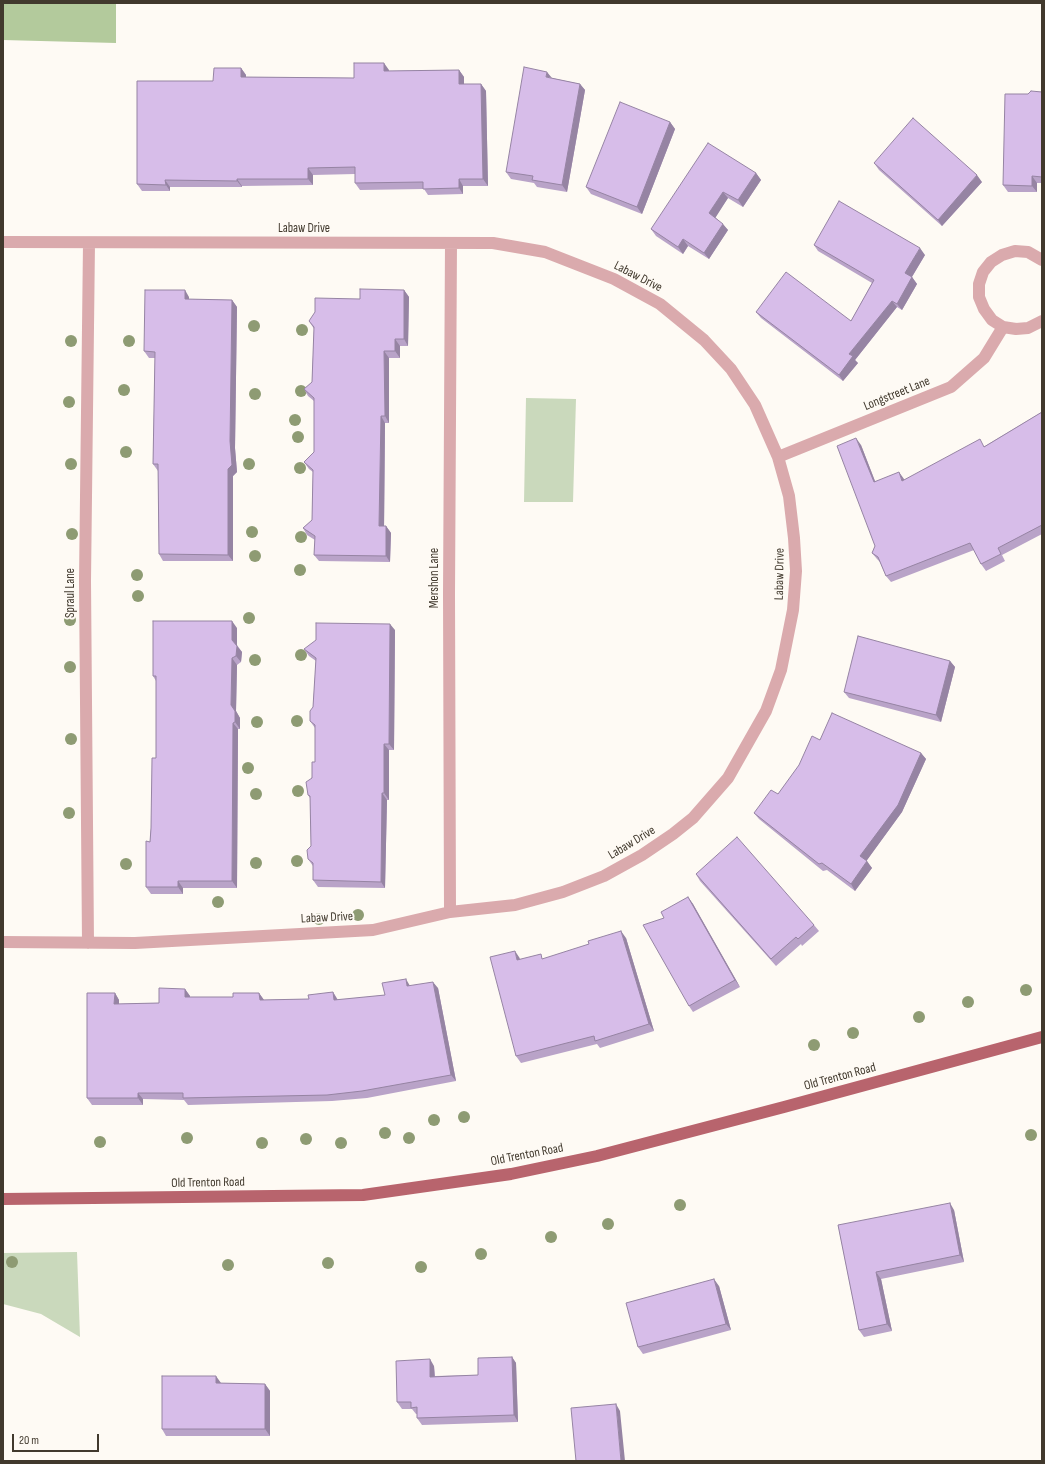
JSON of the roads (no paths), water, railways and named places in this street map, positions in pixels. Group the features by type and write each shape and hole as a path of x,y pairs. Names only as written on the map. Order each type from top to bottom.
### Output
{"main road":[{"name":"Old Trenton Road","path":"3,1199 363,1196 511,1174 612,1152 1042,1037"}],"street":[{"name":"Labaw Drive","path":"3,242 493,243 545,252 614,279 660,304 704,340 731,369 755,405 778,457 789,496 796,571 793,610 781,670 766,711 728,778 693,818 673,834 642,855 604,876 563,892 515,905 450,912 373,930 135,943 3,942"},
{"name":"Spraul Lane","path":"88,943 85,581 89,243"},
{"name":"Mershon Lane","path":"450,912 449,594 451,243"},
{"path":"1042,260 1028,252 1015,251 1002,254 991,262 983,272 979,284 979,297 984,309 992,320 1003,326 1016,329 1028,328 1042,321"},
{"name":"Longstreet Lane","path":"778,457 951,387 984,358 1003,326"}]}
